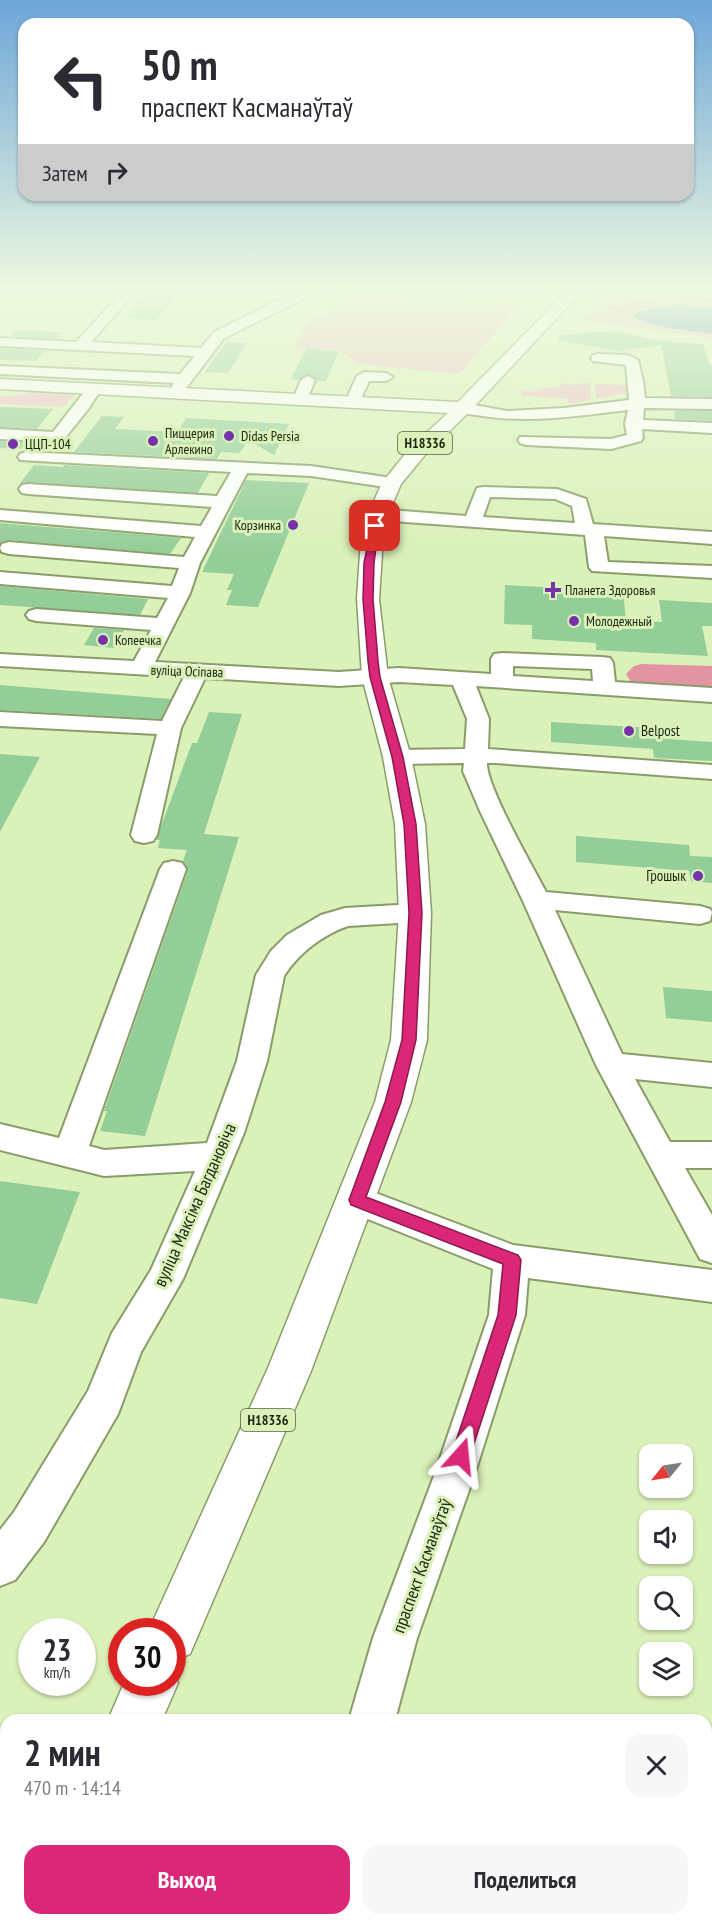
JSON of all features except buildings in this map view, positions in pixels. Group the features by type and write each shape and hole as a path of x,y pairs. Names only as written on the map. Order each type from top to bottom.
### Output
{"main road":[{"name":"Н18336","path":"180,1618 289,1371 357,1200 393,1102 409,1040 415,913 410,824 397,757 375,677 368,599 371,546 378,514 393,483 417,452 493,377"},
{"path":"0,384 94,389 179,386 301,399 463,408"},
{"path":"138,1714 146,1696"}],"street":[{"path":"76,377 179,386 186,377"},
{"path":"353,402 364,377"},
{"path":"526,440 611,444 635,438 633,424 637,386 635,377"},
{"path":"301,399 308,380"},
{"path":"0,434 56,438 84,405 94,389"},
{"path":"463,408 507,416 564,413 670,402 712,404"},
{"path":"633,424 712,428"},
{"path":"26,457 311,471 351,479 393,483"},
{"path":"141,669 180,593 190,564 241,469"},
{"path":"28,489 223,502"},
{"path":"473,521 483,492 557,494 580,503 590,529 599,567 712,572"},
{"path":"378,514 441,521 473,521 712,537 710,526 712,527"},
{"path":"0,515 207,531"},
{"path":"9,548 190,564"},
{"path":"0,578 180,593"},
{"path":"36,615 164,625"},
{"name":"вуліца Осіпава","path":"0,660 339,679 399,675 712,695"},
{"path":"144,835 170,728 198,671"},
{"path":"462,679 478,719 475,771 488,801 537,901 611,1065 712,1248"},
{"path":"0,719 170,728"},
{"path":"397,757 496,756 712,772"},
{"path":"69,1156 173,869"},
{"path":"537,901 564,901 700,915"},
{"name":"вуліца Максіма Багдановіча","path":"0,1565 29,1527 104,1401 125,1345 165,1279 228,1133 252,1061 270,975 281,958 304,936 331,922 345,917 415,913"},
{"path":"611,1065 712,1075"},
{"path":"0,1137 104,1163 218,1156"},
{"path":"662,1155 712,1155"},
{"path":"357,1200 512,1260 712,1286"},
{"name":"праспект Касманаўтаў","path":"374,1714 395,1638 454,1476 507,1315 512,1260"}],"shaded area":[{"path":"560,383 571,385 590,383 591,400 568,404 567,398 520,396 523,390 535,392 541,388 560,387"},
{"path":"595,384 626,385 626,393 596,399"},
{"path":"31,392 76,394 63,407 0,404 0,396"},
{"path":"642,664 712,666 712,689 631,682 626,674 634,666"}],"place":[{"name":"Didas Persia","path":"229,436"},
{"name":"Пиццерия Арлекино","path":"153,441"},
{"name":"ЦЦП-104","path":"13,444"},
{"name":"Корзинка","path":"293,525"},
{"name":"Планета Здоровья","path":"553,590"},
{"name":"Молодежный","path":"574,621"},
{"name":"Копеечка","path":"103,640"},
{"name":"Belpost","path":"629,731"},
{"name":"Грошык","path":"698,876"}],"route":[{"path":"375,526 369,563 368,599 373,661 375,677 397,757 410,824 415,913 409,1040 393,1102 357,1200 512,1260 507,1315 461,1456"}]}
